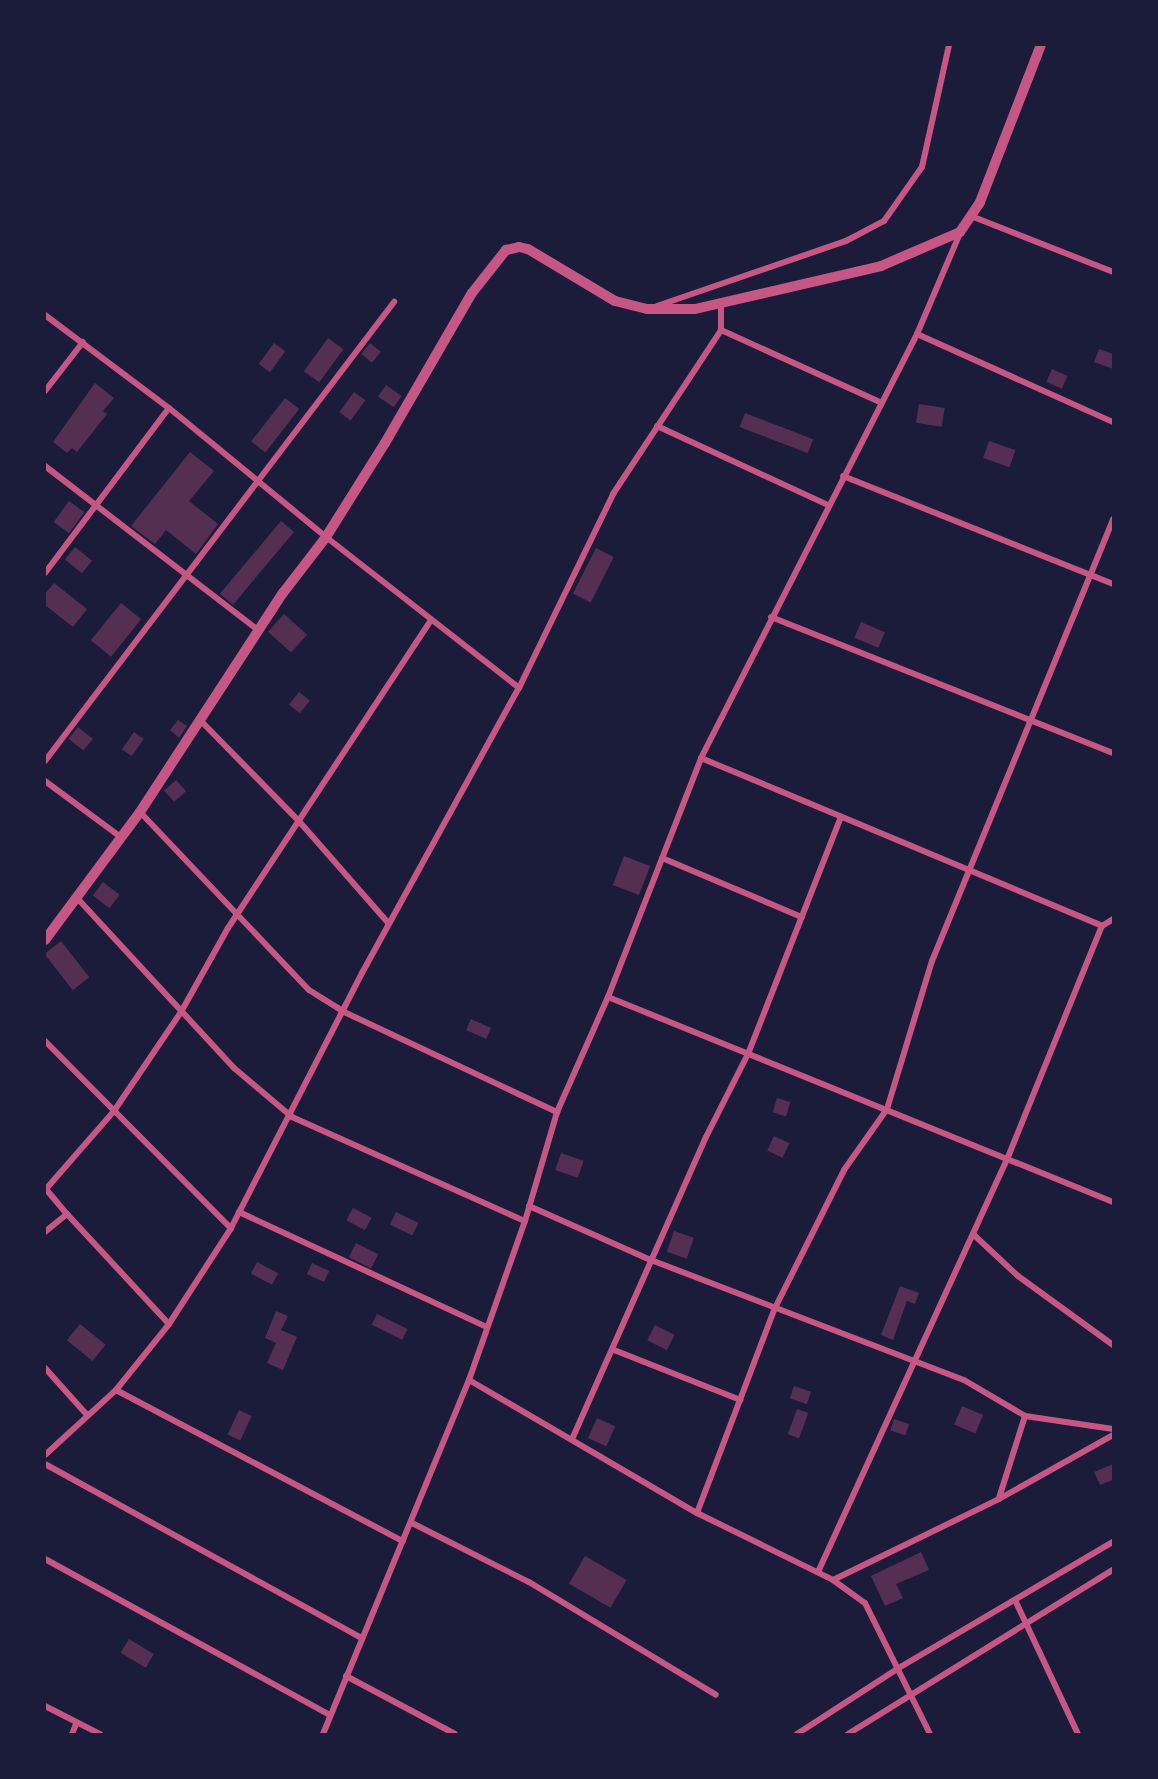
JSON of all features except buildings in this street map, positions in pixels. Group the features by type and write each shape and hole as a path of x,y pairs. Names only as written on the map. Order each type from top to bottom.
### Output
{"street":[{"path":"647,309 846,241 884,221 922,167 949,45"},
{"path":"322,1734 412,1522 469,1380 485,1326 530,1206 557,1112 608,997 701,758 880,402 917,334 960,232 980,201 1041,45"},
{"path":"971,216 1113,272"},
{"path":"45,940 122,838 283,593 326,537 386,443 472,293 506,250 519,247 528,249 615,301 647,309 695,309 881,266 960,232"},
{"path":"45,761 255,480 394,302"},
{"path":"45,1455 116,1390 169,1324 231,1228 292,1117 342,1011 519,688 613,494 721,330 721,303"},
{"path":"45,315 169,408 326,537 519,688"},
{"path":"721,330 880,402"},
{"path":"917,334 1113,422"},
{"path":"45,391 83,342"},
{"path":"45,573 169,408"},
{"path":"657,426 828,505"},
{"path":"45,466 96,508 260,631"},
{"path":"843,476 1089,577 1113,584"},
{"path":"697,1513 775,1308 844,1170 887,1109 933,961 968,870 1033,721 1113,519"},
{"path":"771,617 1113,753"},
{"path":"169,1324 46,1189 114,1112 181,1012 196,981 298,820 430,620"},
{"path":"199,720 298,820 389,924"},
{"path":"701,758 1102,926"},
{"path":"45,781 122,838"},
{"path":"140,812 309,990 342,1011 557,1112"},
{"path":"573,1437 614,1350 651,1260 720,1106 748,1054 842,817"},
{"path":"662,858 802,917"},
{"path":"78,899 234,1068 292,1117 525,1221"},
{"path":"818,1572 974,1235 1102,926 1113,919"},
{"path":"608,997 1008,1157 1113,1202"},
{"path":"45,1041 231,1228"},
{"path":"530,1206 651,1260 964,1380 1025,1416 1113,1429"},
{"path":"239,1212 485,1326"},
{"path":"45,1232 67,1214"},
{"path":"974,1235 1018,1276 1113,1345"},
{"path":"614,1350 740,1400"},
{"path":"45,1368 88,1416"},
{"path":"469,1380 573,1437 697,1513 833,1580 865,1603 930,1734"},
{"path":"116,1390 403,1541"},
{"path":"999,1499 1025,1416"},
{"path":"833,1580 999,1499 1113,1435"},
{"path":"45,1464 362,1638"},
{"path":"412,1522 529,1582 716,1695"},
{"path":"797,1734 897,1669 1113,1542"},
{"path":"45,1559 330,1714"},
{"path":"848,1734 910,1693 1113,1570"},
{"path":"1015,1600 1078,1734"},
{"path":"346,1676 455,1734"},
{"path":"45,1706 76,1724 100,1734"},
{"path":"72,1734 76,1724"}]}
